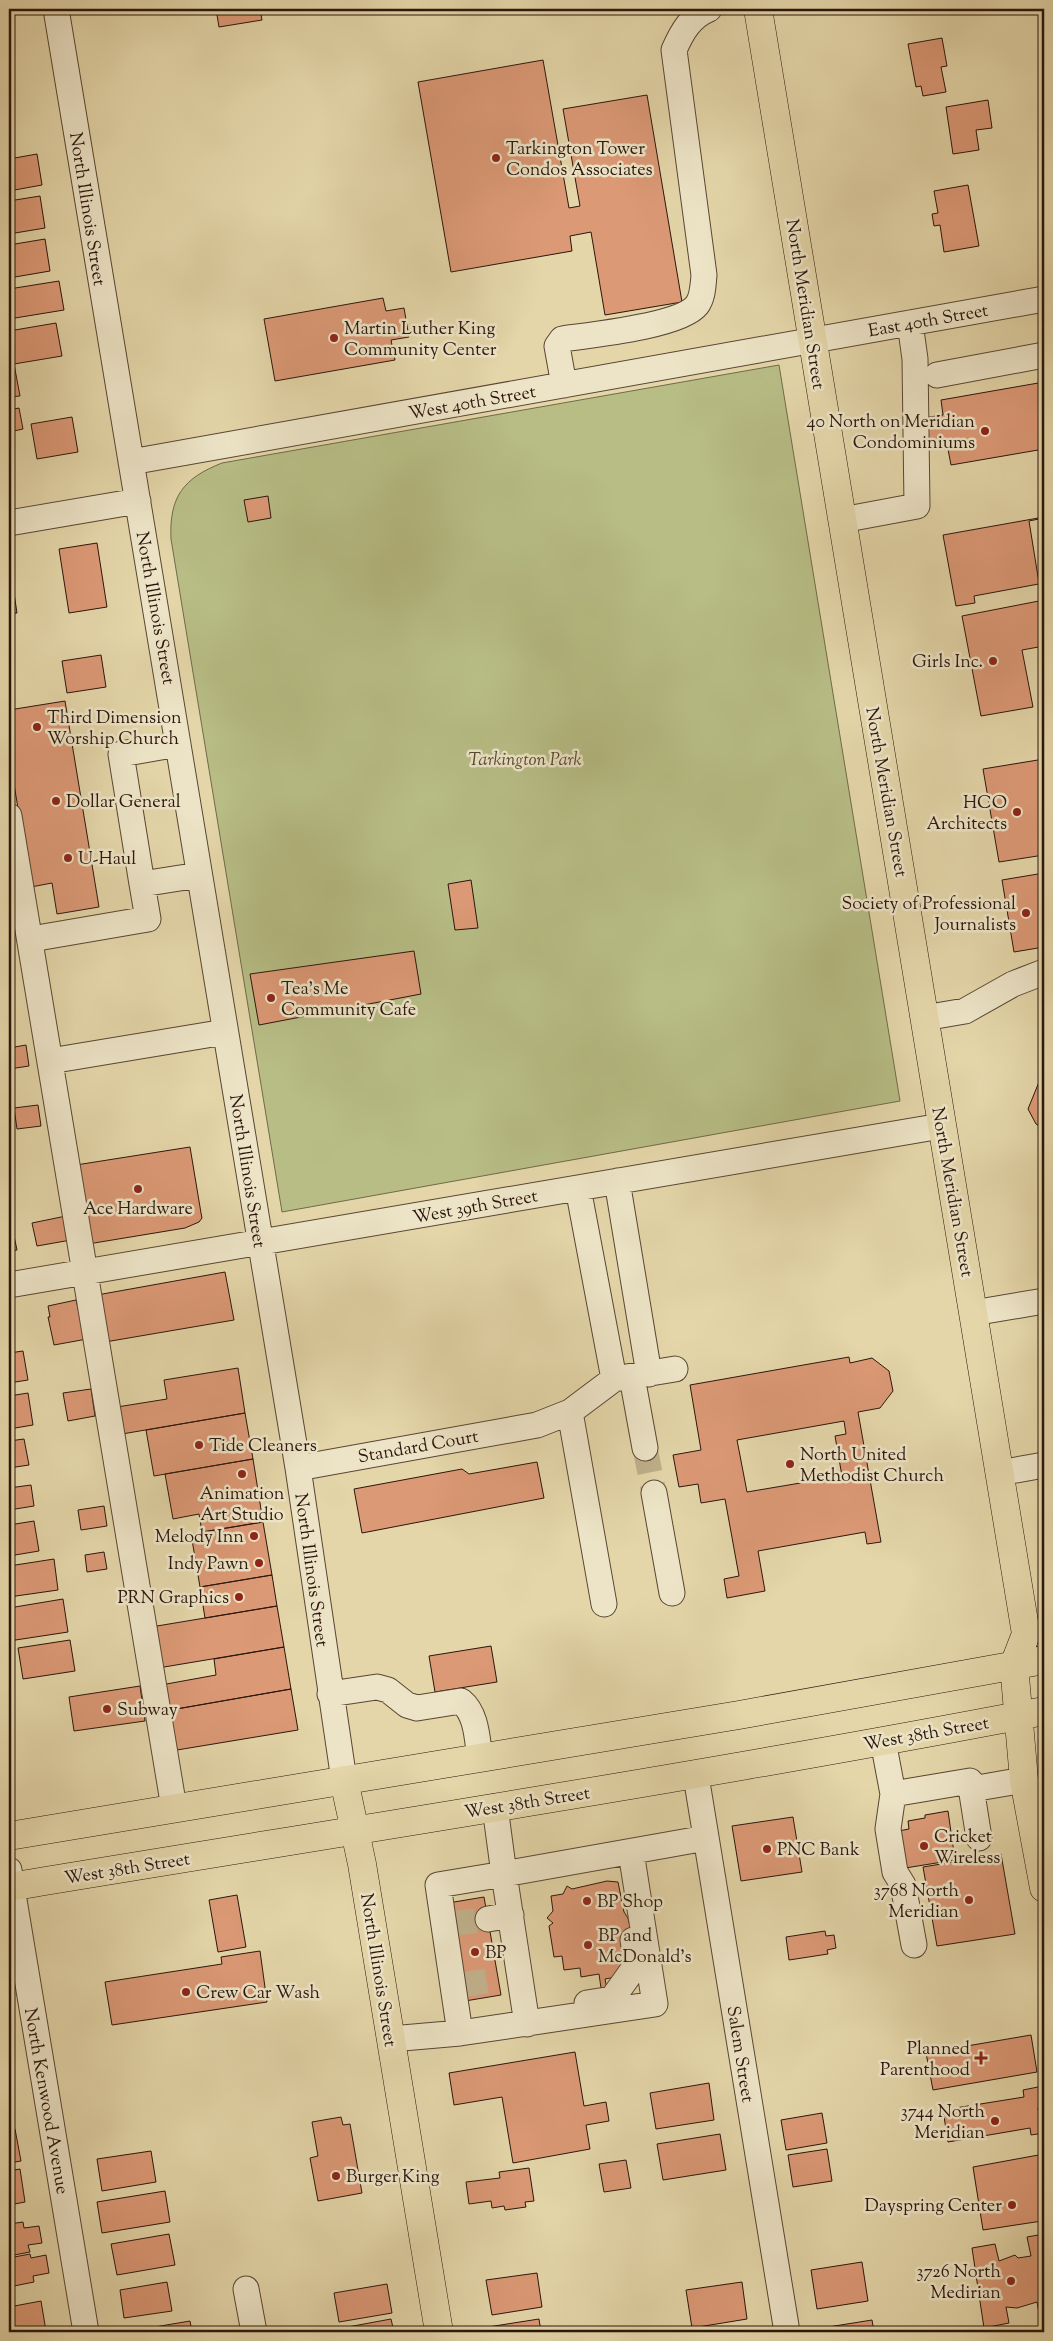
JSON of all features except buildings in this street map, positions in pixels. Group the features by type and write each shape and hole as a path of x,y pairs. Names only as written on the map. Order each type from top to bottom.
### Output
{"main road":[{"name":"North Meridian Street","path":"758,9 999,1473 1035,1642 1014,1665 1024,1780 1044,1888"},
{"path":"9,1836 739,1715 1044,1660"},
{"name":"West 38th Street","path":"10,1882 355,1831 495,1806 696,1776 1044,1711"},
{"name":"North Illinois Street","path":"344,1780 355,1831 391,2039 439,2332"}],"street":[{"name":"North Illinois Street","path":"56,9 298,1468 344,1780"},
{"path":"564,385 557,346 562,339 673,320 697,305 701,295 704,275 674,50 684,28 699,13 709,9"},
{"name":"East 40th Street","path":"812,340 1044,299"},
{"path":"842,520 916,506 915,359 910,323"},
{"name":"West 40th Street","path":"131,462 812,340"},
{"path":"937,375 1044,355"},
{"path":"9,524 138,501"},
{"path":"43,937 148,919 120,754 178,744"},
{"path":"9,816 174,1808"},
{"path":"142,884 199,875"},
{"path":"924,1018 965,1011 1013,984 1044,972"},
{"path":"50,1061 225,1032"},
{"name":"West 39th Street","path":"9,1285 941,1126"},
{"path":"617,1181 632,1377"},
{"path":"578,1188 632,1377 645,1448"},
{"path":"973,1313 1044,1301"},
{"path":"632,1377 675,1370"},
{"name":"Standard Court","path":"298,1468 537,1425 570,1412 632,1377"},
{"path":"570,1412 604,1604"},
{"path":"999,1473 1044,1465"},
{"path":"654,1493 672,1593"},
{"path":"330,1694 377,1687 388,1690 407,1705 418,1708 461,1702 469,1708 473,1717 480,1758"},
{"path":"883,1741 893,1794 888,1829 895,1872 903,1885 914,1945"},
{"name":"Salem Street","path":"696,1776 787,2332"},
{"path":"972,1789 1024,1780"},
{"path":"893,1794 970,1781 979,1838"},
{"path":"495,1806 504,1874 499,1917 514,1984 526,2024"},
{"path":"460,2033 458,1986 448,1925 438,1885 504,1874 632,1859 706,1838"},
{"path":"514,1984 550,2010 612,1999 637,1964 623,1874 632,1859"},
{"path":"391,2039 460,2033 655,2004 632,1859"},
{"name":"North Kenwood Avenue","path":"10,1882 86,2332"},
{"path":"246,2289 254,2332"}],"green space":[{"name":"Tarkington Park","path":"779,365 900,1101 282,1212 171,539 171,524 176,500 189,482 198,475 222,463"}],"tunnel":[{"path":"645,1448 654,1493"},
{"path":"451,1924 488,1919"},
{"path":"462,1985 498,1979"}],"place":[{"name":"Tarkington Tower Condos Associates","path":"496,158"},
{"name":"Martin Luther King Community Center","path":"334,338"},
{"name":"40 North on Meridian Condominiums","path":"985,431"},
{"name":"Girls Inc.","path":"993,661"},
{"name":"Third Dimension Worship Church","path":"37,727"},
{"name":"Dollar General","path":"56,801"},
{"name":"HCO Architects","path":"1017,812"},
{"name":"U-Haul","path":"68,858"},
{"name":"Society of Professional Journalists","path":"1026,913"},
{"name":"Tea's Me Community Cafe","path":"271,998"},
{"name":"Ace Hardware","path":"138,1189"},
{"name":"Tide Cleaners","path":"199,1445"},
{"name":"North United Methodist Church","path":"790,1464"},
{"name":"Animation Art Studio","path":"242,1474"},
{"name":"Melody Inn","path":"254,1536"},
{"name":"Indy Pawn","path":"259,1563"},
{"name":"PRN Graphics","path":"239,1597"},
{"name":"Subway","path":"107,1709"},
{"name":"Cricket Wireless","path":"924,1846"},
{"name":"PNC Bank","path":"767,1849"},
{"name":"3768 North Meridian","path":"969,1900"},
{"name":"BP Shop","path":"587,1901"},
{"name":"BP and McDonald's","path":"588,1945"},
{"name":"BP","path":"475,1952"},
{"name":"Crew Car Wash","path":"186,1992"},
{"name":"Planned Parenthood","path":"981,2058"},
{"name":"3744 North Meridian","path":"995,2121"},
{"name":"Burger King","path":"336,2176"},
{"name":"Dayspring Center","path":"1012,2205"},
{"name":"3726 North Medirian","path":"1011,2281"}]}
